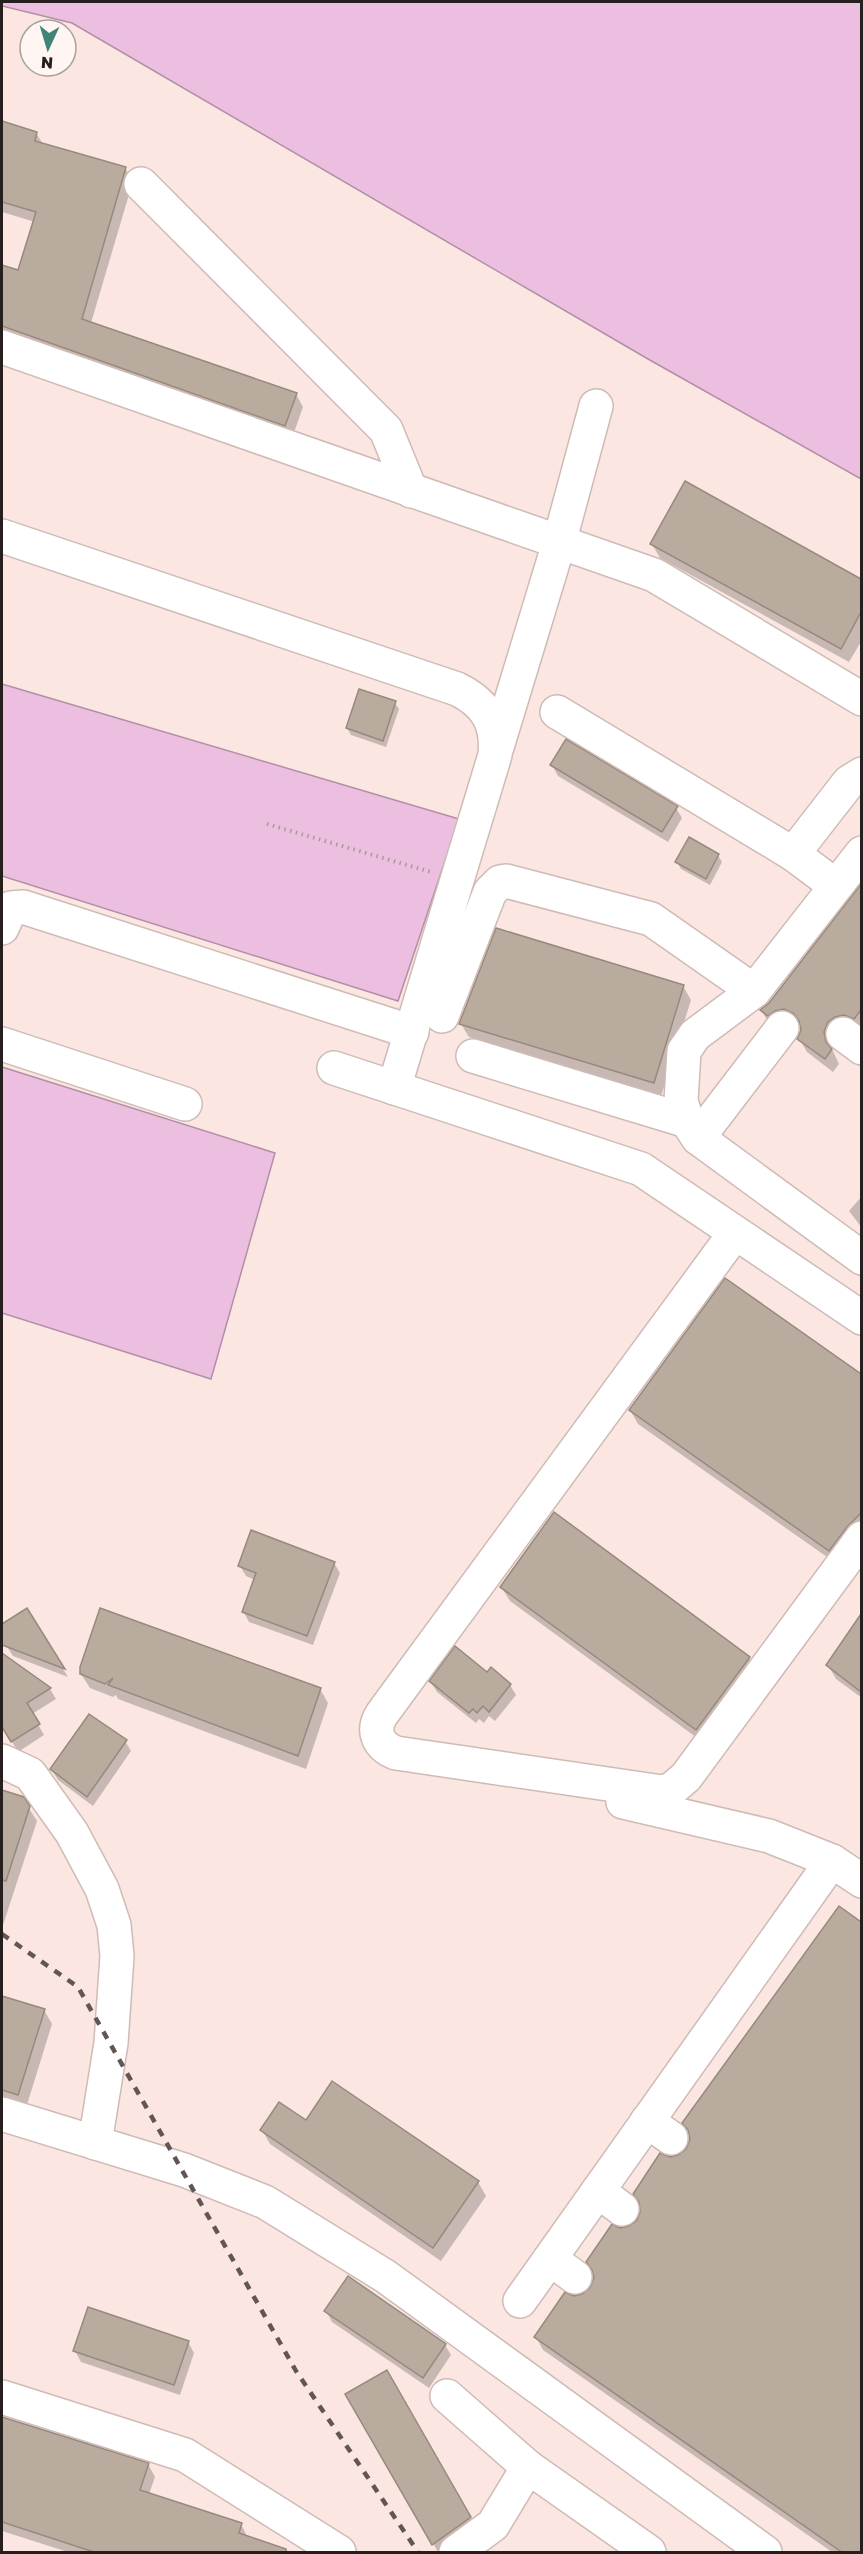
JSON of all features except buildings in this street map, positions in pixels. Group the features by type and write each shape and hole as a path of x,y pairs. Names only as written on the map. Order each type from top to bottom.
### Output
{"lane":[{"path":"141,184 386,430 411,491"},
{"path":"2,346 654,575 861,699"},
{"path":"394,1088 559,543 596,406"},
{"path":"2,536 473,696 485,708 493,722 497,738 495,755"},
{"path":"557,712 793,854 836,886"},
{"path":"793,854 849,782 861,774"},
{"path":"693,1130 681,1101 684,1051 695,1035 754,991 861,853"},
{"path":"442,1016 489,892 506,880 651,919 754,991"},
{"path":"2,928 11,908 22,907 412,1032"},
{"path":"693,1130 782,1028"},
{"path":"2,1044 185,1104"},
{"path":"472,1056 693,1130 861,1258"},
{"path":"334,1068 641,1169 861,1318"},
{"path":"735,1233 379,1719 378,1738 388,1750 498,1769 662,1791 680,1784 861,1538"},
{"path":"2,1761 30,1774 72,1833 102,1889 114,1925 117,1956 111,2043 95,2143"},
{"path":"498,1769 664,1813 769,1836 832,1861 861,1881"},
{"path":"519,2301 562,2268 659,2130 832,1861"},
{"path":"2,2114 184,2170 265,2202 385,2276 765,2553"},
{"path":"447,2396 528,2467 649,2553"},
{"path":"2,2397 185,2455 339,2553"},
{"path":"456,2553 493,2525 528,2467"}],"path":[{"path":"267,824 440,875"}],"shaded area":[{"path":"2,2 861,2 861,479 648,359 78,26 78,18 51,18 2,6"},
{"path":"2,684 459,819 398,1001 2,876"},
{"path":"2,1067 275,1153 211,1379 2,1313"}],"railway":[{"path":"2,1934 78,1987 296,2371 418,2552"}]}
